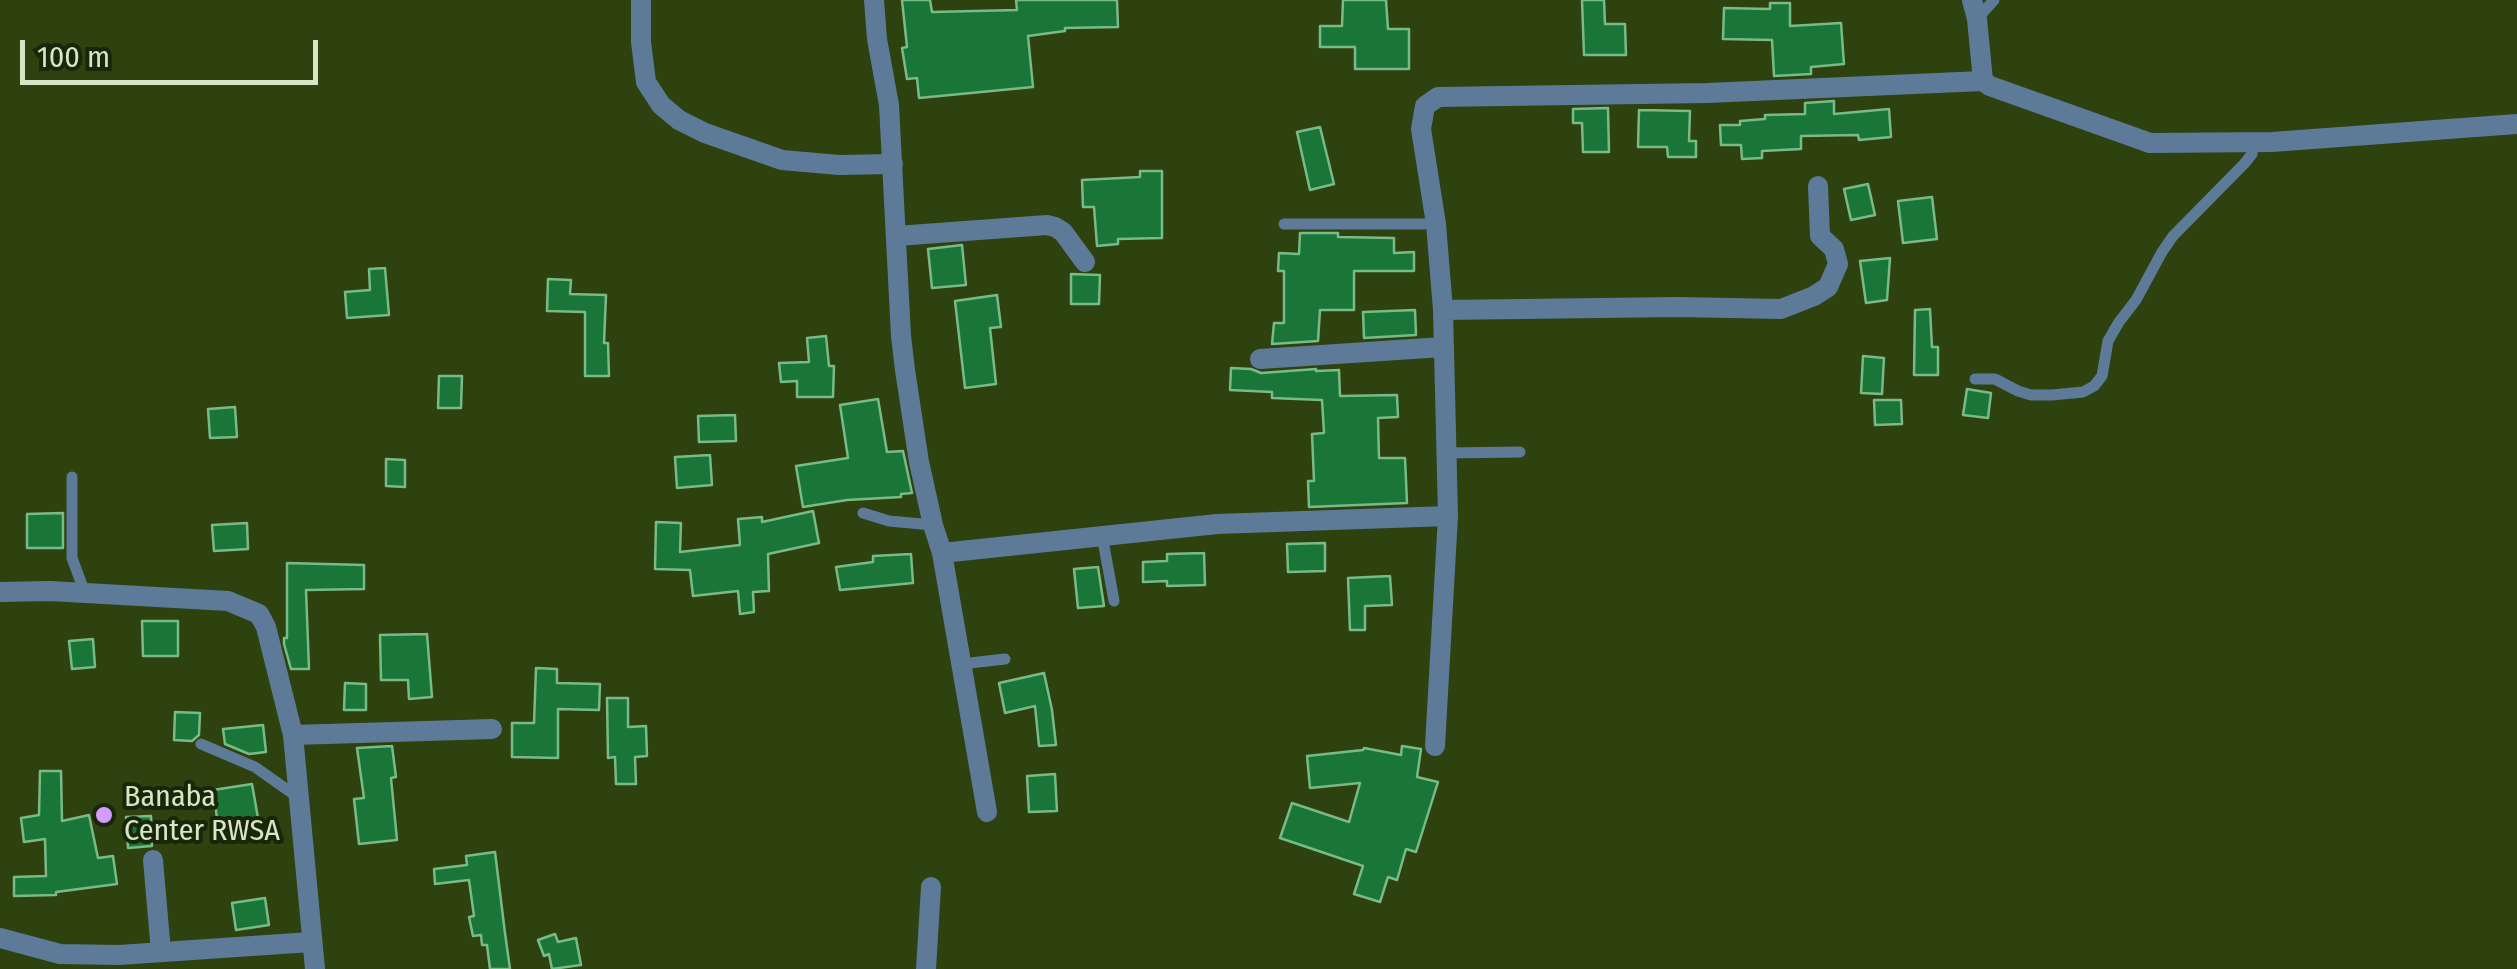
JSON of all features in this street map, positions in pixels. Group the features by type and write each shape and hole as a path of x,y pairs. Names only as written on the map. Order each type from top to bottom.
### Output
{"street":[{"path":"642,0 640,42 646,82 660,105 678,120 782,160 893,164"},
{"path":"874,0 876,39 889,105 901,336 919,462 942,553 987,812"},
{"path":"1975,10 1983,81"},
{"path":"1435,746 1448,516 1447,453 1443,310 1436,224 1421,129 1425,106 1438,97 1707,93 1983,81 2150,143 2253,142 2517,124"},
{"path":"1443,310 1781,309 1828,287 1838,264 1834,249 1820,236 1818,186"},
{"path":"897,236 1047,225 1062,232 1084,262"},
{"path":"1260,359 1443,347"},
{"path":"942,553 1217,524 1448,516"},
{"path":"0,592 50,590 228,601 260,614 293,734 315,969"},
{"path":"293,734 492,730"},
{"path":"153,860 160,952"},
{"path":"926,969 930,886"},
{"path":"0,938 60,954 119,955 311,942"}],"lane":[{"path":"1975,10 1994,0"},
{"path":"1975,379 1995,379 2018,391 2052,396 2083,392 2094,386 2102,376 2108,340 2162,252 2244,164 2252,154 2253,142"},
{"path":"1284,224 1436,224"},
{"path":"1447,453 1520,452"},
{"path":"72,477 72,558 85,592"},
{"path":"863,513 904,524 933,525"},
{"path":"1102,535 1114,600"},
{"path":"962,664 1005,659"},
{"path":"201,744 255,767 299,798"}],"building":[{"path":"902,0 930,0 932,12 1017,10 1016,0 1117,0 1118,27 1065,28 1028,36 1033,87 919,98 917,78 907,79 902,48 907,47"},
{"path":"1343,0 1386,0 1388,29 1409,29 1409,69 1355,69 1355,47 1320,47 1320,26 1342,26"},
{"path":"1582,0 1604,0 1605,24 1625,24 1626,55 1584,55"},
{"path":"1770,3 1790,3 1790,26 1841,23 1844,64 1811,67 1811,74 1774,76 1772,40 1723,39 1724,8 1770,9"},
{"path":"1834,101 1834,114 1889,109 1891,137 1859,140 1858,135 1801,136 1801,149 1762,151 1762,158 1742,159 1741,145 1721,145 1720,125 1740,125 1740,121 1765,119 1765,115 1805,114 1805,103"},
{"path":"1608,108 1609,152 1583,152 1582,123 1573,123 1573,109"},
{"path":"1639,110 1690,111 1689,141 1696,141 1696,157 1668,157 1667,147 1638,147"},
{"path":"1320,127 1334,184 1310,190 1297,132"},
{"path":"1140,171 1162,171 1162,238 1118,239 1118,244 1097,246 1094,207 1083,207 1082,180 1140,177"},
{"path":"1868,184 1875,215 1851,220 1844,189"},
{"path":"1932,197 1937,239 1903,243 1898,201"},
{"path":"1300,233 1394,238 1394,253 1414,252 1414,271 1354,271 1354,310 1320,310 1318,341 1272,344 1274,323 1284,323 1284,271 1278,271 1279,253 1299,254"},
{"path":"962,245 966,285 932,288 928,249"},
{"path":"1890,258 1887,300 1866,303 1860,261"},
{"path":"385,268 389,315 347,318 345,292 370,290 369,269"},
{"path":"1071,274 1100,275 1099,304 1071,304"},
{"path":"548,279 571,280 570,294 606,295 604,343 608,343 609,376 585,376 585,312 547,311"},
{"path":"997,295 1001,327 990,328 996,384 965,388 955,301"},
{"path":"1930,309 1932,347 1938,347 1938,375 1914,375 1915,310"},
{"path":"1415,310 1416,335 1364,338 1363,312"},
{"path":"826,336 829,366 834,366 833,397 797,397 797,381 781,382 779,363 809,362 807,338"},
{"path":"1863,356 1884,358 1882,394 1861,393"},
{"path":"1231,368 1261,373 1339,370 1340,396 1397,395 1398,417 1378,418 1379,458 1405,458 1407,503 1309,507 1308,481 1314,481 1312,434 1324,433 1322,400 1272,398 1272,392 1230,390"},
{"path":"439,376 462,376 461,408 438,408"},
{"path":"1967,389 1991,393 1988,418 1963,415"},
{"path":"878,399 887,452 903,451 912,493 803,507 796,466 848,458 840,405"},
{"path":"1874,400 1901,400 1902,424 1875,425"},
{"path":"235,407 237,437 210,438 208,409"},
{"path":"735,415 736,441 699,442 698,416"},
{"path":"710,455 712,485 677,488 675,457"},
{"path":"386,459 405,460 405,487 386,486"},
{"path":"813,511 819,543 768,554 769,591 753,592 754,612 740,614 738,591 693,596 690,570 655,569 656,522 681,523 680,552 740,545 738,519 762,517 762,522"},
{"path":"63,513 63,548 27,548 27,514"},
{"path":"247,523 248,549 214,551 212,525"},
{"path":"1325,543 1325,571 1288,572 1287,544"},
{"path":"1204,553 1205,585 1143,582 1143,562 1167,561 1167,554"},
{"path":"911,554 913,583 840,590 836,567 873,562 873,556"},
{"path":"287,563 364,565 364,589 306,590 309,669 291,669 284,644"},
{"path":"1098,567 1104,606 1078,608 1074,569"},
{"path":"1390,576 1392,605 1365,606 1365,630 1350,630 1348,578"},
{"path":"142,621 178,621 178,656 143,656"},
{"path":"427,634 432,697 409,699 408,680 381,680 380,635"},
{"path":"93,639 95,667 72,669 69,641"},
{"path":"536,668 557,669 557,683 600,684 599,710 558,709 558,758 512,757 512,723 534,723"},
{"path":"1044,673 1056,745 1039,746 1035,706 1005,713 999,683"},
{"path":"345,683 366,684 366,710 344,710"},
{"path":"607,698 628,698 628,727 646,726 647,756 635,757 636,784 616,784 615,757 608,758"},
{"path":"175,712 200,713 199,735 192,741 174,740"},
{"path":"263,725 266,752 249,754 225,744 223,729"},
{"path":"392,746 397,840 359,844 354,799 364,798 357,748"},
{"path":"1402,746 1421,749 1417,777 1438,782 1416,852 1406,849 1397,880 1388,877 1380,902 1354,894 1363,866 1280,838 1292,803 1349,822 1360,783 1310,788 1307,756 1364,748 1401,755"},
{"path":"40,771 61,771 62,821 89,815 98,858 113,856 117,884 56,895 14,896 14,877 46,876 45,839 24,842 21,818 39,815"},
{"path":"1055,774 1057,811 1029,812 1027,776"},
{"path":"252,784 258,818 218,825 213,790"},
{"path":"151,816 152,846 128,848 126,817"},
{"path":"495,852 510,969 490,969 487,945 482,945 481,935 473,936 469,880 435,884 434,869 467,865 466,856"},
{"path":"265,898 269,925 236,930 232,903"},
{"path":"555,934 558,942 576,938 581,965 552,969 549,954 544,956 538,940"}],"place":[{"name":"Banaba Center RWSA","path":"104,815"}]}
